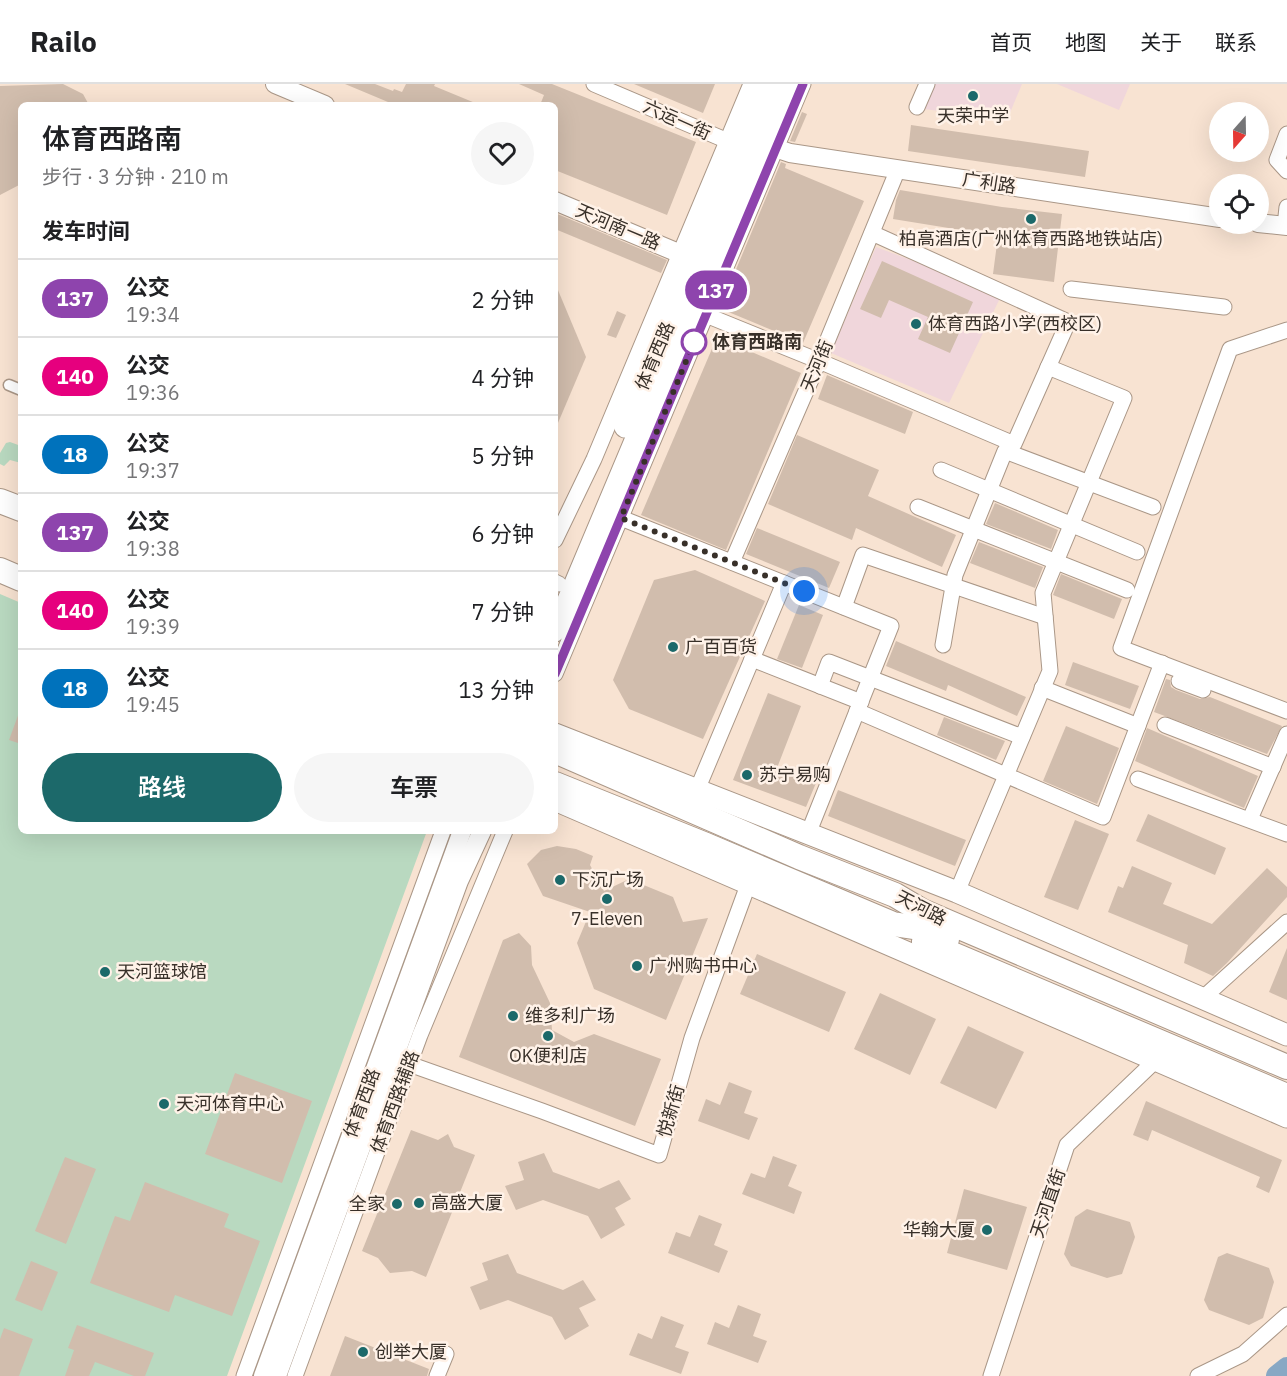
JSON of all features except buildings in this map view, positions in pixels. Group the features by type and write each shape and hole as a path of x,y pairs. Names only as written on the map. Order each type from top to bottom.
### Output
{"highway":[{"path":"0,501 18,508"},
{"path":"0,570 18,578"},
{"name":"天河路","path":"561,742 798,857 895,895 922,911 1287,1082"},
{"name":"天河路","path":"559,791 893,924 926,929 1287,1067"},
{"path":"895,895 954,900 1287,1051"},
{"path":"893,924 941,950 1287,1096"}],"main road":[{"name":"体育西路","path":"558,624 698,312 769,84"},
{"name":"体育西路","path":"558,582 688,257 785,84"},
{"path":"561,742 697,790 808,834 954,900 1203,998 1287,1035"},
{"path":"559,791 748,885 1287,1117"}],"street":[{"path":"275,84 318,102"},
{"name":"六运一街","path":"594,84 628,91 751,145"},
{"path":"751,84 751,145"},
{"path":"751,145 803,84"},
{"path":"917,107 927,84"},
{"path":"1287,134 1277,160 1287,171"},
{"name":"广利路","path":"751,145 790,153 1209,216"},
{"name":"天河街","path":"732,562 819,361 898,169"},
{"name":"天河南一路","path":"558,202 688,257"},
{"path":"1269,225 1286,226 1287,207"},
{"path":"558,667 621,518 698,312 1014,444 1066,325 872,233"},
{"path":"558,534 688,257"},
{"path":"1071,289 1224,307"},
{"path":"1287,330 1230,349 1121,648 1287,711"},
{"path":"954,900 1050,671 1043,593 1124,398 1048,367"},
{"path":"9,385 18,389"},
{"path":"943,645 955,575 1005,451 1154,507"},
{"path":"941,470 1137,552"},
{"path":"918,507 1127,590"},
{"path":"621,518 891,626 808,834"},
{"path":"844,607 863,555 1045,617"},
{"path":"697,790 784,584"},
{"path":"752,660 820,686 859,707 1103,817 1162,663"},
{"path":"820,686 829,662 1022,737"},
{"path":"1179,681 1287,721"},
{"path":"1042,688 1138,726"},
{"path":"1165,725 1273,767"},
{"path":"1250,819 1287,734"},
{"path":"1138,779 1287,834"},
{"path":"244,1376 442,834"},
{"name":"体育西路","path":"277,1376 341,1224 476,834"},
{"name":"体育西路","path":"263,1376 476,834"},
{"name":"体育西路辅路","path":"295,1376 341,1224 504,834"},
{"name":"悦新街","path":"409,1064 659,1155 692,1038 748,885"},
{"path":"1203,998 1287,922"},
{"name":"天河直街","path":"991,1376 1067,1145 1155,1061"},
{"path":"1198,1376 1243,1354 1287,1315"},
{"path":"437,1376 446,1354"}],"shaded area":[{"name":"天荣中学","path":"934,84 1022,84 1007,120 924,109"},
{"name":"天荣中学","path":"1057,84 1130,84 1119,110"},
{"name":"体育西路小学(西校区)","path":"876,247 1002,294 949,403 831,353"}],"green space":[{"path":"6,443 18,445 18,462 10,460 4,466 0,464 0,453"},
{"name":"天河体育中心","path":"0,594 18,602 18,834 426,834 227,1376 0,1376"}],"waterway":[{"path":"1277,1376 1287,1368"}],"bus line":[{"name":"137","path":"558,667 803,84"}],"place":[{"name":"天荣中学","path":"973,96"},
{"name":"柏高酒店(广州体育西路地铁站店)","path":"1031,219"},
{"name":"体育西路小学(西校区)","path":"916,324"},
{"name":"体育西路南","path":"694,342"},
{"name":"广百百货","path":"673,647"},
{"name":"苏宁易购","path":"747,775"},
{"name":"下沉广场","path":"560,880"},
{"name":"7-Eleven","path":"607,899"},
{"name":"广州购书中心","path":"637,966"},
{"name":"天河篮球馆","path":"105,972"},
{"name":"维多利广场","path":"513,1016"},
{"name":"OK便利店","path":"548,1036"},
{"name":"天河体育中心","path":"164,1104"},
{"name":"高盛大厦","path":"419,1203"},
{"name":"全家","path":"397,1204"},
{"name":"华翰大厦","path":"987,1230"},
{"name":"创举大厦","path":"363,1352"}],"route":[{"path":"694,342 621,518 804,591"}]}
